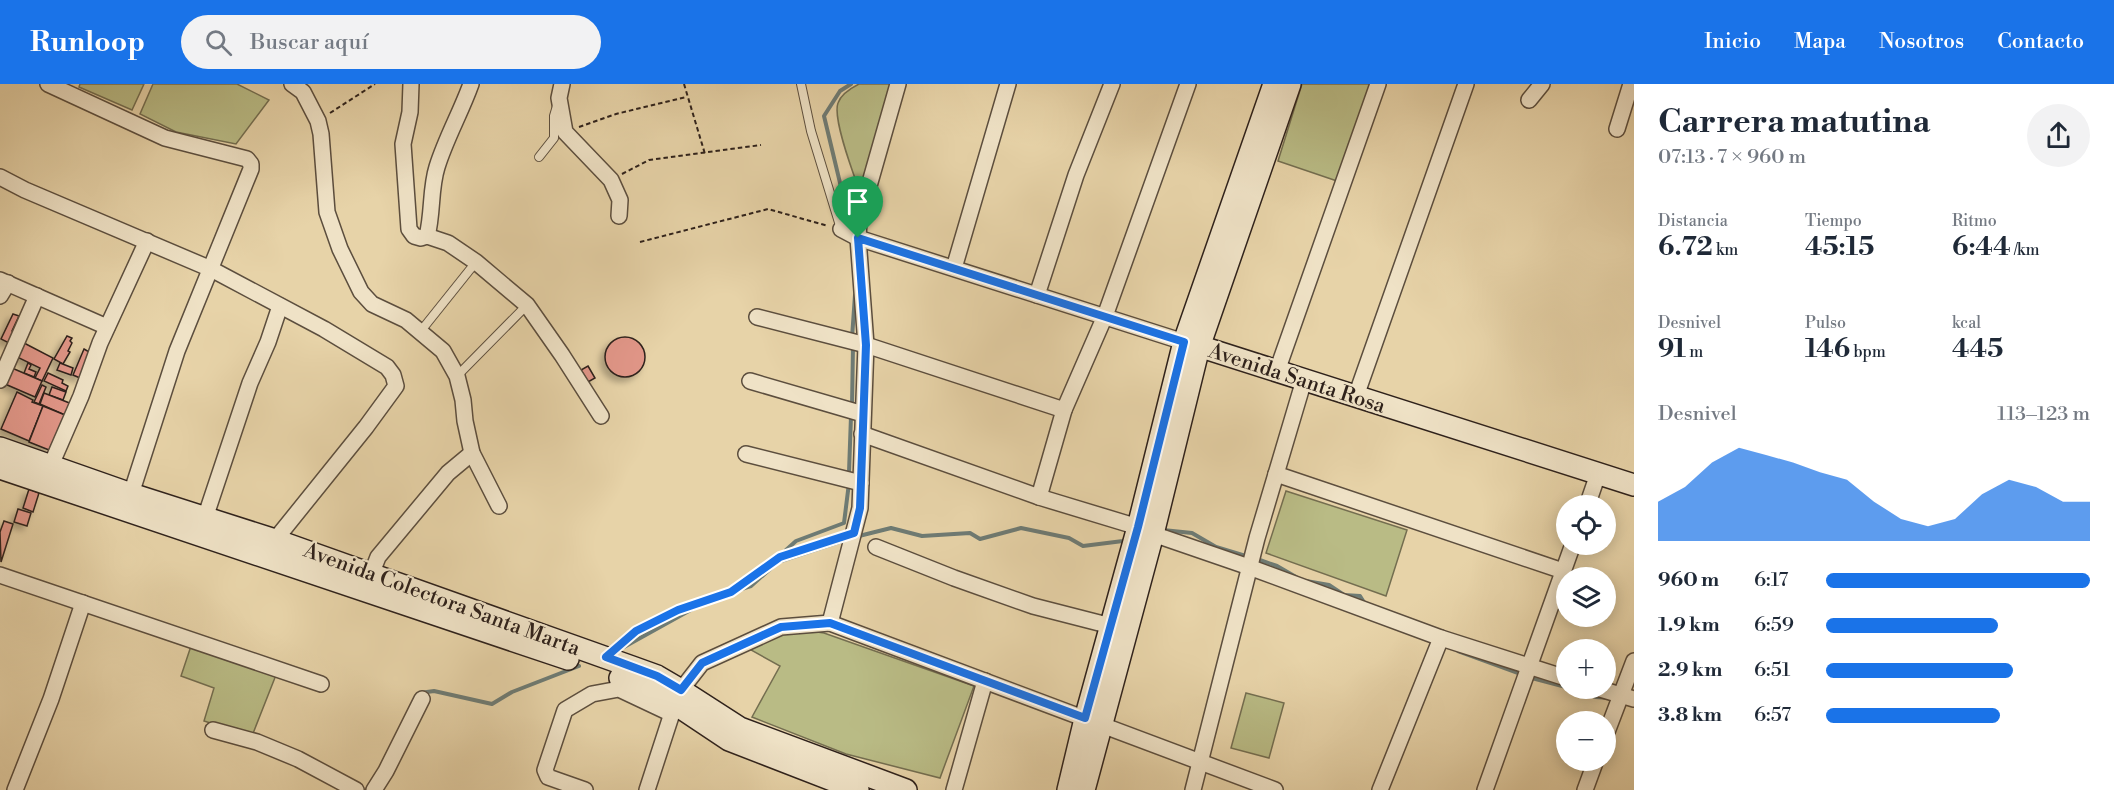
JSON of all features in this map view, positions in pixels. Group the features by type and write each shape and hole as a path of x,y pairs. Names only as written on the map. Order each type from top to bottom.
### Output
{"street":[{"path":"48,84 165,138 247,159 250,164 251,169 177,351 131,494"},
{"path":"292,84 303,92 318,121 327,212 340,249 361,292 372,304 406,320 443,351 457,376 472,453 499,506"},
{"path":"411,84 410,112 403,144 409,229 414,236 421,238 427,236 448,243 476,262 527,305 601,416"},
{"path":"427,236 431,218 432,186 437,165 471,84"},
{"path":"830,623 860,508 866,345 858,238 859,221 898,84"},
{"path":"954,268 1008,84"},
{"path":"1037,294 1076,175 1112,84"},
{"path":"1039,497 1065,410 1105,316 1188,84"},
{"path":"1070,788 1093,722 1192,344 1274,84"},
{"path":"1192,344 1290,84"},
{"path":"1277,371 1378,84"},
{"path":"1356,396 1466,84"},
{"path":"1529,100 1542,84"},
{"path":"1617,129 1631,84"},
{"path":"561,91 565,132 611,180 620,200 619,216"},
{"path":"0,177 25,190 211,269 324,329 387,368 393,375 396,386 275,540"},
{"name":"Avenida Santa Rosa","path":"841,229 858,238 1634,485"},
{"path":"51,465 107,327 147,241"},
{"path":"3,287 37,296 107,327"},
{"path":"0,380 37,296"},
{"path":"205,518 250,383 268,342 280,306"},
{"path":"757,317 866,345 1065,410"},
{"path":"1192,790 1249,567 1304,380"},
{"path":"750,381 863,414"},
{"path":"862,434 1039,497 1145,530 1441,638 1556,675"},
{"name":"Avenida Colectora Santa Marta","path":"0,448 131,494 275,540 657,676 676,703 729,740 858,790"},
{"path":"371,575 378,558 447,473 472,453"},
{"path":"746,454 861,483"},
{"name":"Avenida Colectora Santa Marta","path":"0,468 638,684 676,703 906,790"},
{"path":"1276,474 1556,569"},
{"path":"1591,495 1598,474"},
{"path":"1093,722 1111,627 1145,530"},
{"path":"876,547 1033,606 1111,627"},
{"path":"0,574 321,684"},
{"path":"1485,790 1556,591"},
{"path":"15,790 51,699 83,603"},
{"path":"647,790 676,703 702,663 781,627 830,623 1275,790"},
{"path":"1380,790 1441,638"},
{"path":"1616,718 1627,698 1634,661"},
{"path":"954,790 985,681"},
{"path":"585,790 548,777 545,770 565,710 592,694 619,688 676,703"},
{"path":"374,790 422,699"},
{"path":"213,730 257,742 298,759 356,790"},
{"path":"1585,790 1592,771"}],"lane":[{"path":"801,84 811,132 841,229"},
{"path":"539,158 554,138 554,116 561,91"},
{"path":"420,332 476,262"},
{"path":"457,376 527,305"}],"path":[{"path":"318,121 375,84"},
{"path":"684,84 686,97 705,154"},
{"path":"565,132 616,114 686,97"},
{"path":"611,180 649,160 762,145"},
{"path":"640,242 768,209 841,229"},
{"path":"606,657 636,631 678,610 731,592 780,557 854,533"}],"green space":[{"path":"80,84 144,84 132,110 79,87"},
{"path":"153,84 237,84 269,100 236,144 176,132 140,114"},
{"path":"859,84 891,84 861,195 845,149 837,111 841,97"},
{"path":"1302,84 1370,84 1337,181 1278,161"},
{"path":"1286,491 1407,530 1386,596 1266,553"},
{"path":"790,628 824,633 974,686 940,778 846,754 752,717 780,666 751,650 756,636"},
{"path":"191,646 276,675 252,736 204,721 214,688 181,676"},
{"path":"1246,693 1284,703 1269,758 1231,748"}],"building":[{"path":"13,314 19,316 12,331 16,333 11,344 1,339"},
{"path":"67,336 72,338 70,341 72,343 63,364 54,359"},
{"path":"625,337 639,343 645,357 639,371 625,377 611,371 605,357 611,343"},
{"path":"24,343 53,358 42,381 35,378 40,368 17,357"},
{"path":"84,349 91,353 80,378 73,375"},
{"path":"28,363 31,365 29,369 36,372 34,377 24,373"},
{"path":"60,363 73,368 71,375 57,370"},
{"path":"588,366 595,378 588,382 581,370"},
{"path":"12,368 42,381 35,397 5,384"},
{"path":"48,373 63,380 62,383 68,386 66,391 44,381"},
{"path":"42,385 46,387 39,404 34,402"},
{"path":"52,387 66,392 63,400 49,395"},
{"path":"17,392 43,406 29,441 1,429"},
{"path":"44,393 72,404 67,416 40,404"},
{"path":"43,406 65,415 49,450 29,442"},
{"path":"29,489 39,493 33,512 23,508"},
{"path":"18,509 31,513 27,526 14,522"},
{"path":"4,521 13,524 1,562 0,532"}],"waterway":[{"path":"848,228 824,116 840,91 851,84"},
{"path":"852,338 855,295"},
{"path":"852,406 853,346"},
{"path":"849,472 851,416"},
{"path":"786,550 796,541 844,523 849,483"},
{"path":"859,536 891,528 922,536 970,533 980,539 1021,528 1069,538 1083,546 1123,541 1128,538"},
{"path":"1163,530 1192,533 1216,547 1249,557"},
{"path":"735,591 751,586 778,562 848,539"},
{"path":"1257,559 1277,566 1296,577"},
{"path":"1306,581 1329,585 1344,595 1360,596 1365,604"},
{"path":"710,599 731,592"},
{"path":"624,647 705,602"},
{"path":"1458,651 1521,674"},
{"path":"420,693 434,691 492,704 512,692 579,666"},
{"path":"1528,677 1556,684"}],"route":[{"path":"858,238 1184,342 1138,527 1085,718 830,623 781,627 702,663 681,690 657,676 606,657 636,631 678,610 731,592 780,557 854,533 860,508 866,345 858,238"}]}
